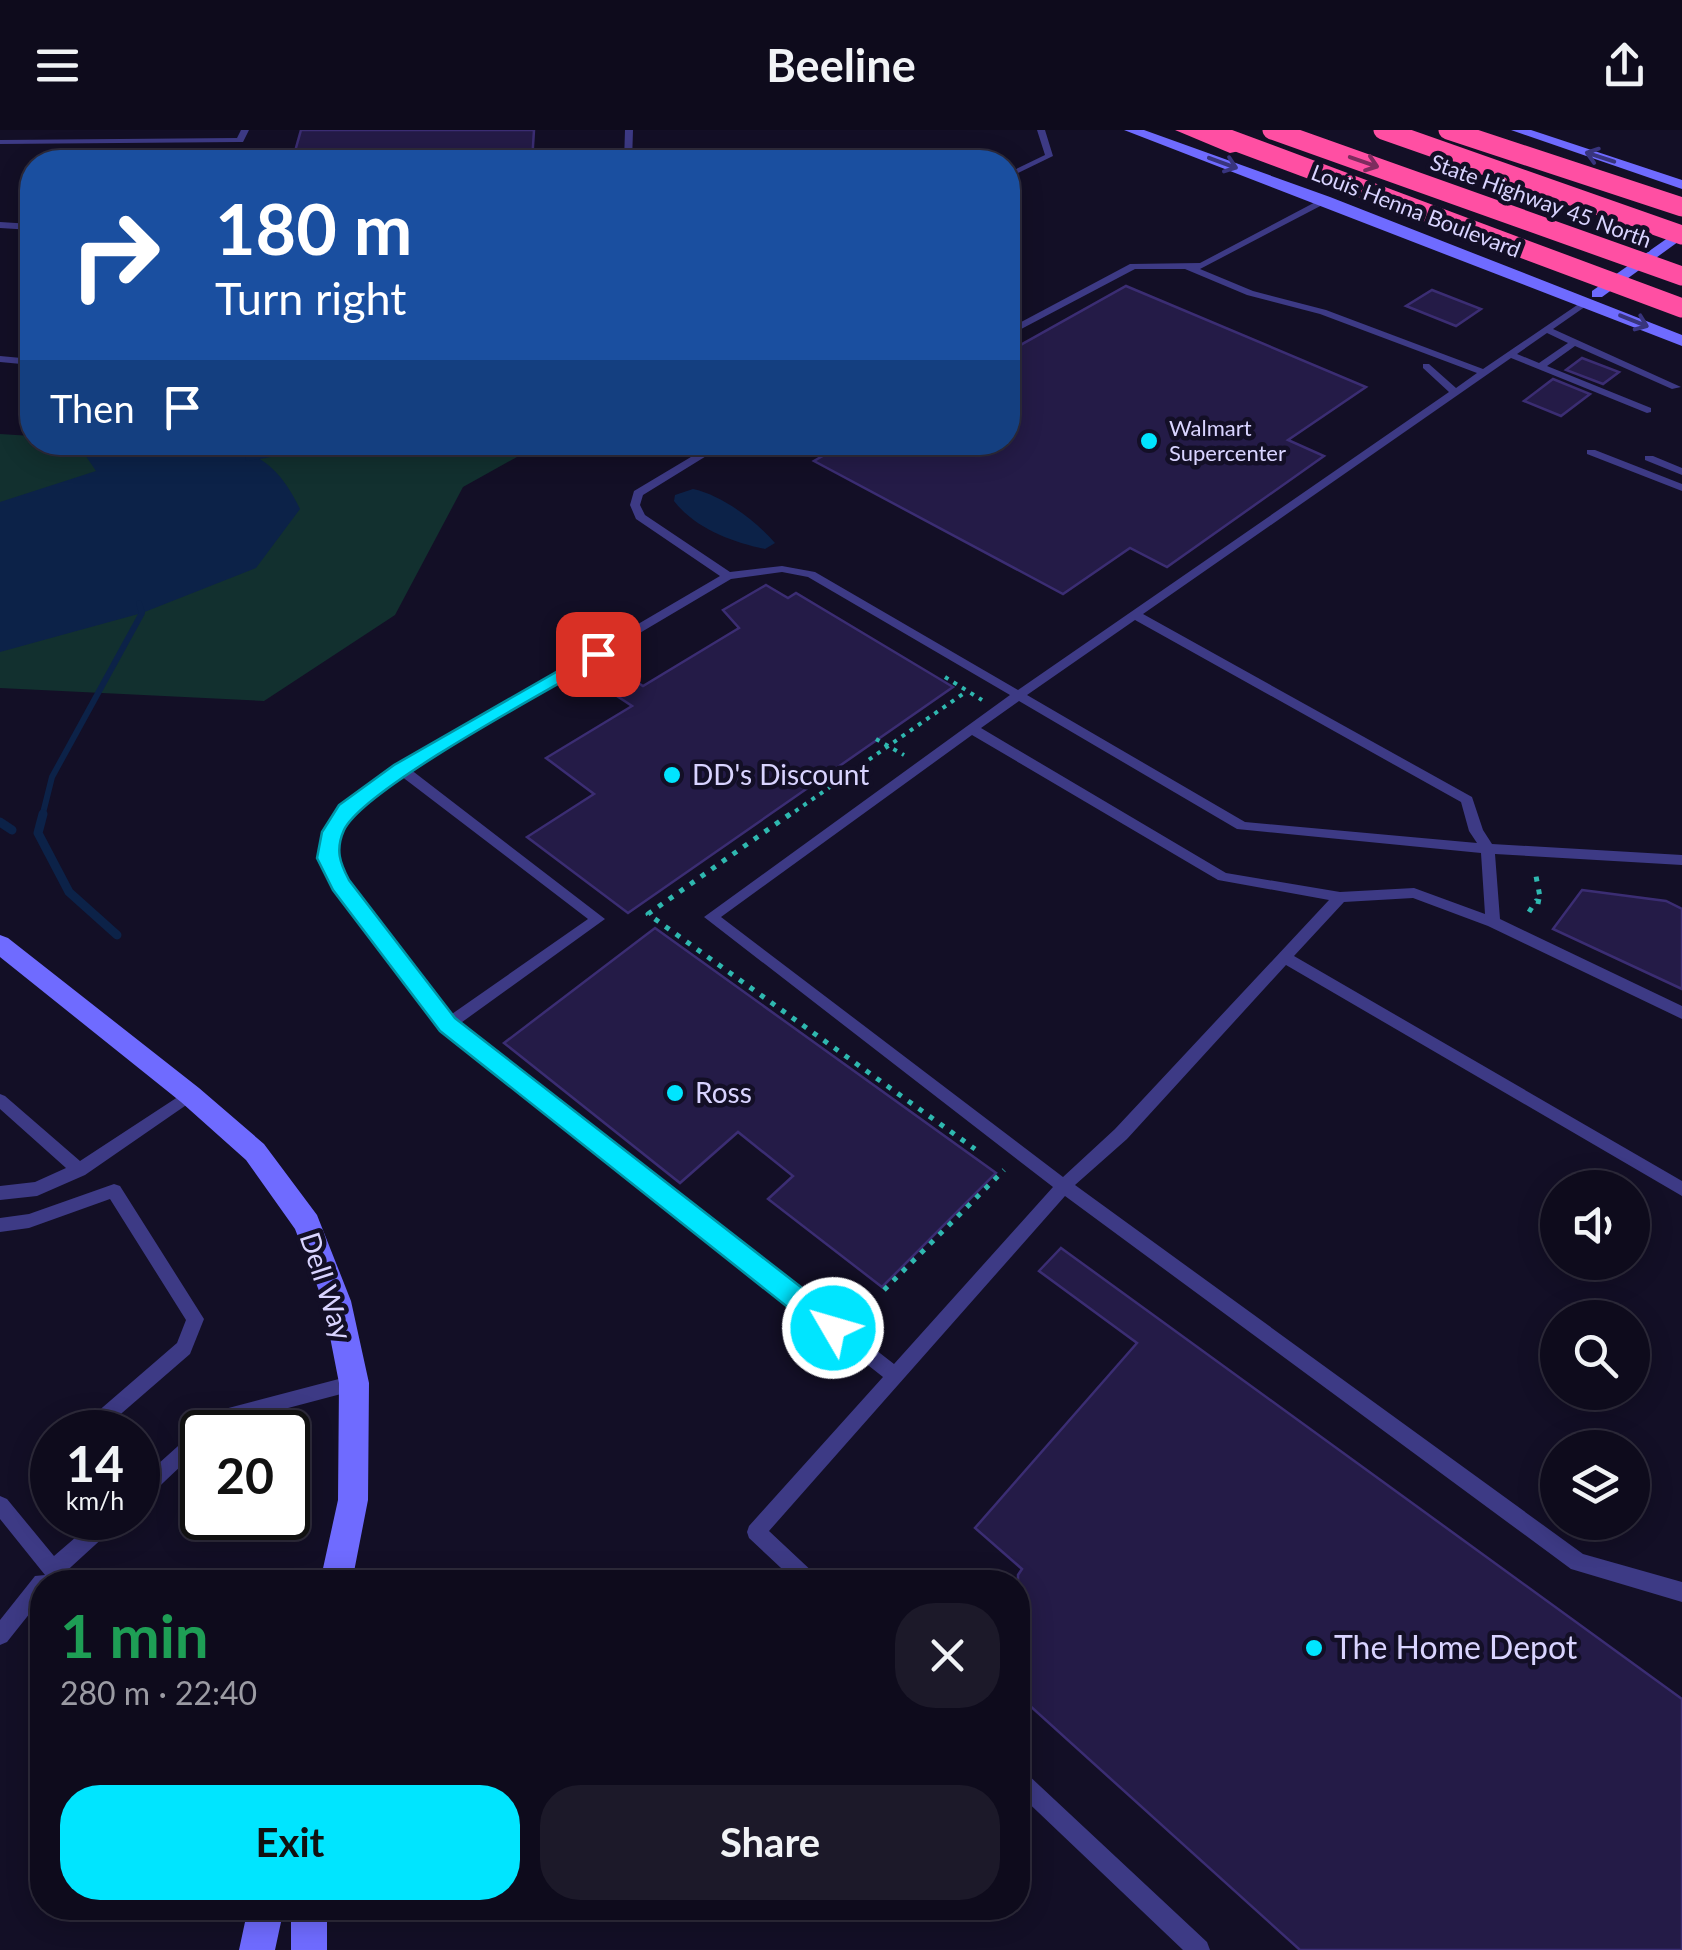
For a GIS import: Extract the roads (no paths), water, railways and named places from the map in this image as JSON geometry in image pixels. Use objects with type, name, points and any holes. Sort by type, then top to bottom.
[{"type":"highway","points":[[1183,130],[1247,154],[1464,218],[1682,292]]},
{"type":"highway","points":[[1204,130],[1682,308]]},
{"type":"highway","name":"State Highway 45 North","points":[[1272,130],[1682,276]]},
{"type":"highway","name":"State Highway 45 North","points":[[1383,130],[1682,234]]},
{"type":"highway","points":[[1451,130],[1682,208]]},
{"type":"main road","name":"Louis Henna Boulevard","points":[[1131,130],[1325,200],[1682,341]]},
{"type":"main road","points":[[1518,130],[1682,185]]},
{"type":"main road","points":[[1586,302],[1682,234]]},
{"type":"main road","name":"Dell Way","points":[[0,944],[190,1094],[255,1152],[307,1223],[337,1300],[354,1383],[353,1500],[338,1570]]},
{"type":"main road","points":[[257,1950],[263,1920]]},
{"type":"main road","points":[[309,1950],[310,1920]]},
{"type":"lane","points":[[0,142],[240,140],[245,130]]},
{"type":"lane","points":[[1020,170],[1050,156],[1040,130]]},
{"type":"lane","points":[[1020,327],[1133,266],[1202,266],[1325,200]]},
{"type":"lane","points":[[1185,266],[1250,294],[1322,312],[1485,373]]},
{"type":"lane","points":[[1586,302],[1018,696],[711,917],[1064,1186],[1578,1562],[1682,1592]]},
{"type":"lane","points":[[1547,330],[1676,387]]},
{"type":"lane","points":[[1540,367],[1575,342]]},
{"type":"lane","points":[[1588,360],[1598,352]]},
{"type":"lane","points":[[1510,355],[1568,374],[1647,410]]},
{"type":"lane","points":[[1610,369],[1620,360]]},
{"type":"lane","points":[[1426,366],[1456,392]]},
{"type":"lane","points":[[1636,379],[1647,371]]},
{"type":"lane","points":[[1591,452],[1682,488]]},
{"type":"lane","points":[[702,455],[638,493],[635,505],[640,517],[728,576]]},
{"type":"lane","points":[[1649,458],[1682,472]]},
{"type":"lane","points":[[894,1375],[448,1024],[340,884],[327,858],[332,832],[346,810],[401,770],[728,576],[782,569],[811,574],[1242,826],[1488,850],[1682,860]]},
{"type":"lane","points":[[1135,615],[1467,800],[1476,832],[1488,850],[1494,922]]},
{"type":"lane","points":[[972,729],[1222,878],[1340,896],[1414,893],[1494,922],[1682,1014]]},
{"type":"lane","points":[[401,770],[598,919],[448,1024]]},
{"type":"lane","points":[[797,1570],[756,1532],[1064,1186],[1122,1134],[1340,896]]},
{"type":"lane","points":[[1284,957],[1682,1189]]},
{"type":"lane","points":[[0,1193],[37,1189],[79,1170],[190,1094]]},
{"type":"lane","points":[[0,1100],[79,1170]]},
{"type":"lane","points":[[0,1225],[29,1221],[114,1191],[195,1319],[184,1348],[112,1410]]},
{"type":"lane","points":[[250,1410],[354,1383]]},
{"type":"lane","points":[[160,1474],[180,1456]]},
{"type":"lane","points":[[0,1506],[41,1570]]},
{"type":"lane","points":[[55,1570],[88,1540]]},
{"type":"lane","points":[[0,1635],[30,1598]]},
{"type":"lane","points":[[1030,1790],[1199,1950]]},
{"type":"water","points":[[85,455],[252,455],[273,469],[300,509],[256,568],[142,613],[0,652],[0,502],[96,471]]},
{"type":"water","points":[[693,489],[738,510],[775,543],[765,549],[704,527],[674,501],[675,495]]},
{"type":"waterway","points":[[248,458],[265,455]]},
{"type":"waterway","points":[[42,817],[52,777],[142,613],[139,603]]},
{"type":"waterway","points":[[43,814],[38,833],[69,892],[117,935]]},
{"type":"waterway","points":[[0,822],[12,830]]},
{"type":"place","name":"Walmart Supercenter","points":[[1149,441]]},
{"type":"place","name":"DD's Discount","points":[[672,775]]},
{"type":"place","name":"Ross","points":[[675,1093]]},
{"type":"place","name":"The Home Depot","points":[[1314,1648]]}]
